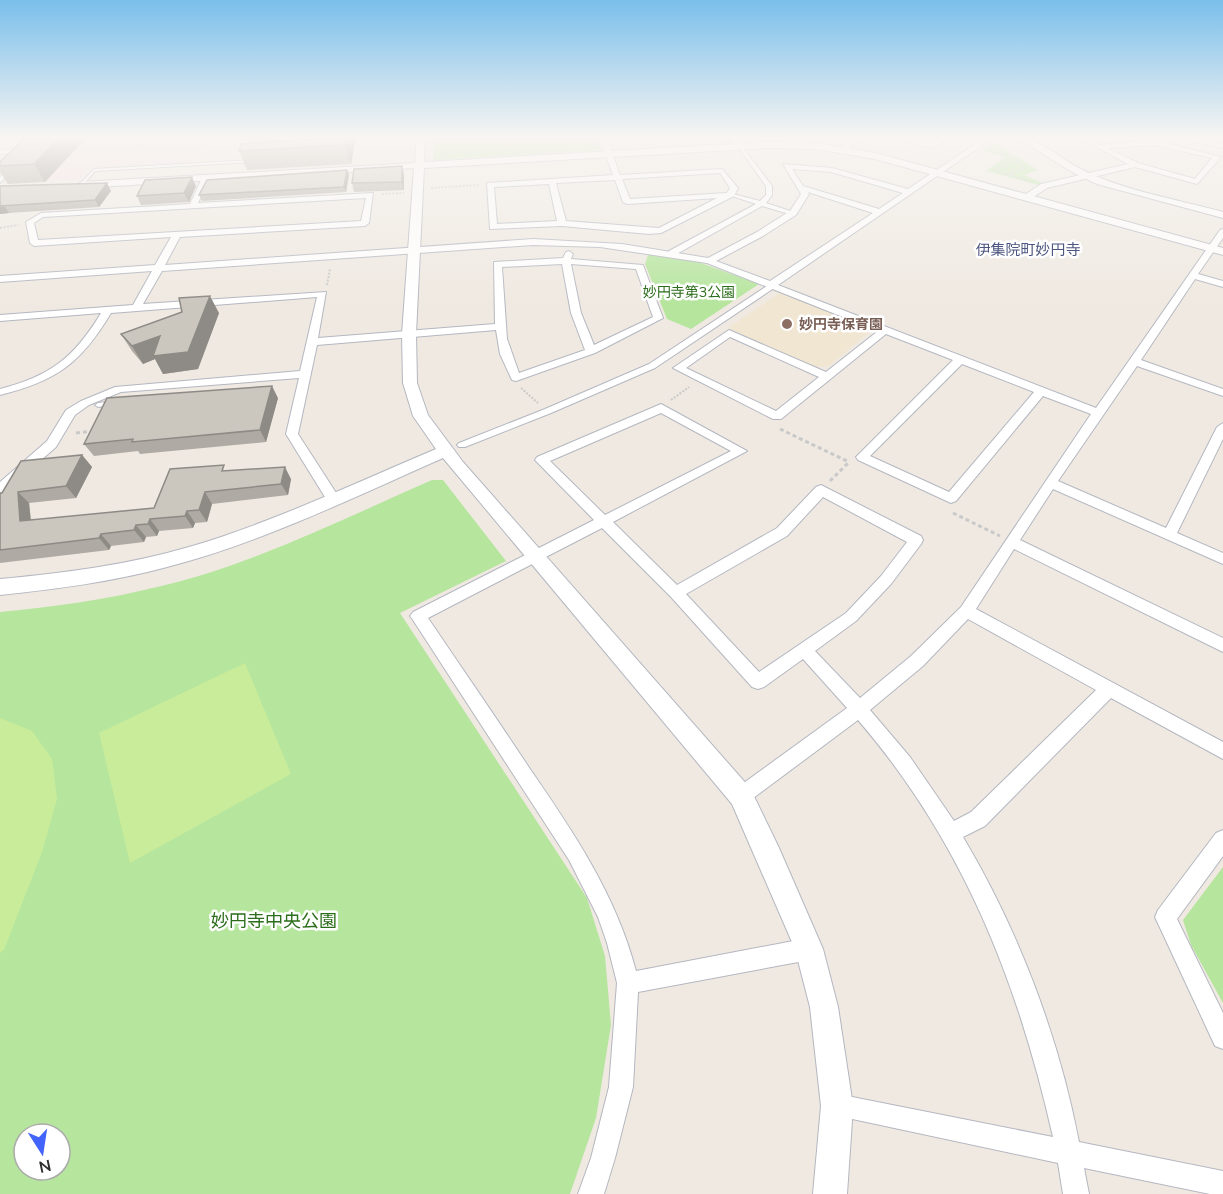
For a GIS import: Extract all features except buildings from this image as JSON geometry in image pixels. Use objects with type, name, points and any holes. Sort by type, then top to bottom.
[{"type":"street","points":[[193,206],[199,193]]},
{"type":"street","points":[[417,193],[409,333],[410,383],[421,416],[453,448],[534,556],[741,796],[809,949],[824,1007],[837,1106],[830,1194]]},
{"type":"street","points":[[491,193],[493,227],[562,223],[661,230],[731,195]]},
{"type":"street","points":[[555,193],[562,223]]},
{"type":"street","points":[[623,193],[627,202],[731,195],[793,213]]},
{"type":"street","points":[[672,252],[762,204],[769,193]]},
{"type":"street","points":[[709,261],[793,213],[805,193]]},
{"type":"street","points":[[818,193],[880,212]]},
{"type":"street","points":[[0,587],[123,571],[189,554],[254,532],[652,366],[908,193]]},
{"type":"street","points":[[1006,193],[1218,251]]},
{"type":"street","points":[[1026,198],[1034,193]]},
{"type":"street","points":[[1136,193],[1223,215]]},
{"type":"street","points":[[370,195],[365,222],[34,243],[30,220],[41,215],[227,204],[370,195]]},
{"type":"street","points":[[223,213],[227,204]]},
{"type":"street","points":[[213,231],[218,222]]},
{"type":"street","points":[[585,225],[566,261],[576,313],[591,351]]},
{"type":"street","points":[[741,796],[860,708],[917,662],[966,611],[1098,413],[1194,276],[1218,251],[1223,232]]},
{"type":"street","points":[[137,307],[177,234]]},
{"type":"street","points":[[0,279],[533,242],[574,242],[672,252],[709,261],[1098,413]]},
{"type":"street","points":[[566,261],[640,267],[658,318],[591,351],[516,378],[510,371],[502,326],[497,264],[566,261]]},
{"type":"street","points":[[1194,276],[1223,284]]},
{"type":"street","points":[[0,318],[323,294],[292,434],[333,499]]},
{"type":"street","points":[[0,392],[42,380],[68,364],[85,348],[108,310]]},
{"type":"street","points":[[313,342],[502,326]]},
{"type":"street","points":[[826,376],[729,333],[678,368],[777,416],[885,330]]},
{"type":"street","points":[[961,359],[862,457],[951,498],[1041,391]]},
{"type":"street","points":[[1134,362],[1223,393]]},
{"type":"street","points":[[0,489],[40,457],[70,413],[85,403],[119,389],[234,383],[306,374]]},
{"type":"street","points":[[591,1194],[603,1158],[621,1087],[628,983],[618,943],[606,912],[576,853],[418,616],[534,556],[601,522],[741,451],[661,408],[541,460],[601,522],[676,593],[758,682],[851,617],[886,580],[916,540],[821,490],[782,532],[676,593]]},
{"type":"street","points":[[1169,535],[1223,427]]},
{"type":"street","points":[[1050,483],[1223,559]]},
{"type":"street","points":[[1011,542],[1223,645]]},
{"type":"street","points":[[966,611],[1223,750]]},
{"type":"street","points":[[804,650],[860,708],[905,764],[951,833],[1004,938],[1037,1030],[1070,1153],[1076,1194]]},
{"type":"street","points":[[951,833],[978,819],[1109,689]]},
{"type":"street","points":[[1223,840],[1165,917],[1223,1038]]},
{"type":"street","points":[[628,983],[809,949]]},
{"type":"street","points":[[837,1106],[1223,1184]]},
{"type":"lane","points":[[112,404],[119,389]]},
{"type":"lane","points":[[98,405],[124,403]]},
{"type":"path","points":[[370,195],[399,193]]},
{"type":"path","points":[[323,294],[333,256]]},
{"type":"path","points":[[652,366],[692,385],[661,408]]},
{"type":"path","points":[[516,378],[517,385],[548,411]]},
{"type":"path","points":[[778,428],[849,462],[821,490]]},
{"type":"path","points":[[57,435],[105,431]]},
{"type":"path","points":[[950,512],[1011,542]]},
{"type":"shaded area","points":[[780,293],[865,326],[869,332],[829,366],[815,367],[728,328]]},
{"type":"green space","name":"妙円寺第3公園","points":[[649,252],[690,259],[759,284],[691,329],[667,319],[645,264]]},
{"type":"green space","name":"妙円寺中央公園","points":[[432,480],[443,480],[506,561],[400,613],[587,898],[605,956],[611,1025],[596,1118],[570,1194],[0,1194],[0,612],[98,599],[192,578],[262,554]]},
{"type":"green space","points":[[245,663],[291,774],[130,863],[99,733]]},
{"type":"green space","points":[[0,718],[32,731],[52,759],[57,799],[42,852],[4,950],[0,953]]},
{"type":"green space","points":[[1223,867],[1223,1003],[1191,945],[1183,920]]},
{"type":"place","name":"妙円寺保育園","points":[[787,324]]},
{"type":"district","name":"伊集院町妙円寺","points":[[1028,249]]}]
